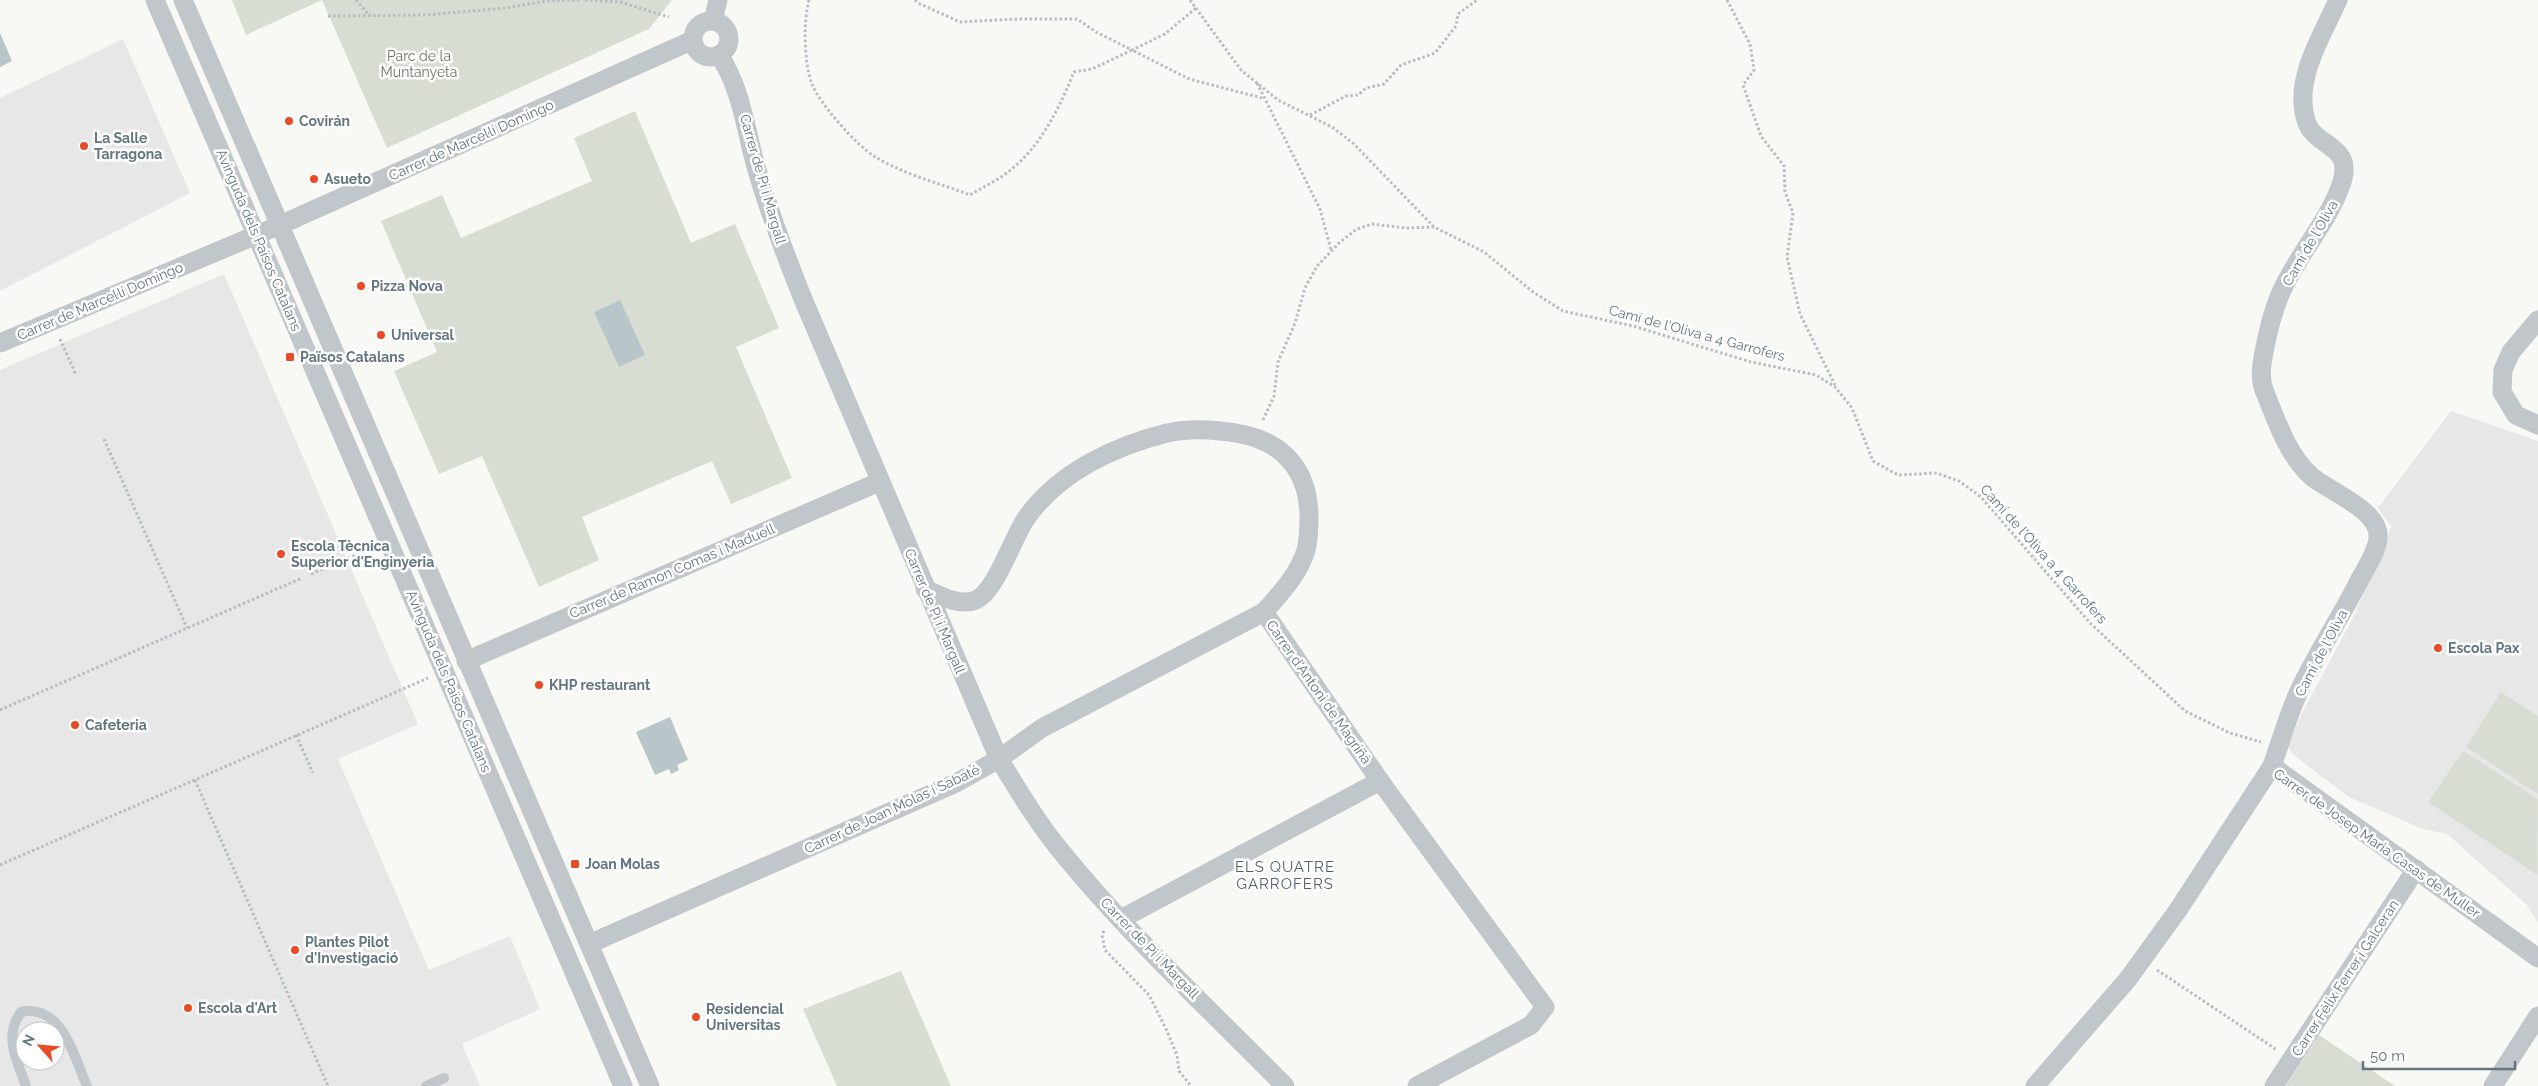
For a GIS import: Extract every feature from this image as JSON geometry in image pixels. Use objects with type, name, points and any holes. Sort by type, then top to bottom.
[{"type":"street","name":"Avinguda dels Països Catalans","points":[[155,0],[623,1086]]},
{"type":"street","name":"Avinguda dels Països Catalans","points":[[183,0],[650,1086]]},
{"type":"street","points":[[713,21],[718,0]]},
{"type":"street","name":"Camí de l'Oliva","points":[[2272,766],[2298,692],[2375,550],[2378,536],[2375,526],[2367,514],[2310,475],[2292,453],[2263,387],[2260,369],[2268,334],[2284,285],[2331,208],[2342,182],[2344,170],[2340,155],[2333,146],[2310,129],[2304,113],[2303,91],[2309,67],[2338,0]]},
{"type":"street","points":[[713,21],[720,23],[729,34],[728,46],[719,55],[703,55],[697,50],[693,40],[698,26],[705,22],[713,21]]},
{"type":"street","name":"Carrer de Marcel·lí Domingo","points":[[0,343],[280,225],[693,40]]},
{"type":"street","name":"Carrer de Pi i Margall","points":[[719,55],[727,67],[738,94],[773,222],[879,482],[999,759],[1032,812],[1059,849],[1121,919],[1284,1086]]},
{"type":"street","points":[[2538,320],[2511,352],[2503,370],[2502,392],[2516,415],[2538,426]]},
{"type":"street","name":"Carrer d'Antoni de Magriñà","points":[[925,589],[962,602],[976,600],[990,586],[1026,518],[1043,498],[1073,473],[1103,455],[1168,433],[1193,429],[1235,432],[1254,436],[1278,447],[1295,465],[1305,484],[1309,507],[1309,534],[1306,551],[1283,591],[1264,612],[1380,781],[1546,1007],[1531,1024],[1417,1086]]},
{"type":"street","name":"Carrer de Ramon Comas i Maduell","points":[[466,661],[879,482]]},
{"type":"street","name":"Carrer de Joan Molas i Sabaté","points":[[589,944],[956,783],[999,759],[1042,728],[1264,612]]},
{"type":"street","name":"Carrer de Josep Maria Casas de Muller","points":[[2035,1086],[2128,979],[2178,910],[2272,766],[2538,958]]},
{"type":"street","points":[[1121,919],[1380,781]]},
{"type":"street","name":"Carrer Félix Ferrer i Galceran","points":[[2274,1086],[2416,870]]},
{"type":"street","points":[[2493,1086],[2538,1016]]},
{"type":"lane","points":[[26,1086],[15,1056],[11,1034],[14,1022],[21,1012],[32,1010],[44,1013],[58,1023],[87,1086]]},
{"type":"lane","points":[[426,1086],[444,1078]]},
{"type":"path","points":[[356,0],[370,16]]},
{"type":"path","points":[[328,16],[426,15],[505,8],[546,0],[581,0]]},
{"type":"path","points":[[585,0],[619,1],[669,17]]},
{"type":"path","points":[[809,0],[806,55],[812,85],[836,120],[873,156],[903,170],[970,195],[1005,175],[1040,140],[1057,112],[1074,72],[1092,68],[1165,34],[1196,8]]},
{"type":"path","points":[[915,0],[960,22],[1018,19],[1077,19],[1096,32],[1189,79],[1262,98]]},
{"type":"path","name":"Camí de l'Oliva a 4 Garrofers","points":[[1190,0],[1241,70],[1278,100],[1332,127],[1354,143],[1434,226],[1484,252],[1533,292],[1563,311],[1634,326],[1751,362],[1816,375],[1835,387],[1852,408],[1872,461],[1898,475],[1936,473],[1959,481],[1981,497],[2090,623],[2185,711],[2230,733],[2279,746]]},
{"type":"path","points":[[1309,115],[1346,96],[1358,96],[1366,88],[1384,84],[1401,65],[1435,53],[1456,26],[1458,14],[1477,0]]},
{"type":"path","points":[[1727,0],[1750,44],[1754,70],[1743,85],[1761,136],[1784,166],[1785,192],[1792,213],[1787,257],[1800,314],[1835,387]]},
{"type":"path","points":[[1256,82],[1262,98],[1320,210],[1332,250]]},
{"type":"path","points":[[1254,436],[1274,396],[1278,362],[1295,323],[1306,288],[1317,266],[1332,250],[1357,229],[1372,224],[1406,228],[1434,226]]},
{"type":"path","points":[[52,321],[76,375]]},
{"type":"path","points":[[104,439],[187,628]]},
{"type":"path","points":[[311,574],[388,540]]},
{"type":"path","points":[[0,710],[302,578]]},
{"type":"path","points":[[0,865],[445,670]]},
{"type":"path","points":[[296,735],[313,773]]},
{"type":"path","points":[[195,780],[328,1086]]},
{"type":"path","points":[[1102,935],[1105,950],[1148,995],[1166,1029],[1176,1055],[1179,1071],[1191,1086]]},
{"type":"path","points":[[2142,960],[2291,1060]]},
{"type":"shaded area","points":[[0,33],[12,61],[0,67]]},
{"type":"shaded area","name":"La Salle Tarragona","points":[[123,39],[190,193],[0,291],[0,98]]},
{"type":"shaded area","points":[[224,274],[418,724],[338,759],[429,970],[510,936],[540,1009],[462,1044],[480,1086],[0,1086],[0,370]]},
{"type":"shaded area","points":[[620,300],[645,355],[619,367],[594,312]]},
{"type":"shaded area","name":"Escola Pax","points":[[2451,411],[2538,441],[2538,923],[2527,905],[2447,834],[2423,829],[2349,797],[2292,753],[2288,746],[2302,713],[2352,620],[2386,542],[2391,526],[2378,508]]},
{"type":"shaded area","points":[[670,717],[688,760],[677,765],[679,770],[671,774],[669,769],[655,775],[636,732]]},
{"type":"green space","points":[[232,0],[322,0],[246,35]]},
{"type":"green space","name":"Parc de la Muntanyeta","points":[[322,0],[672,0],[649,29],[387,148]]},
{"type":"green space","points":[[635,111],[691,243],[735,224],[779,328],[736,347],[792,478],[731,504],[712,461],[582,517],[599,560],[539,587],[482,456],[439,474],[394,371],[437,352],[381,221],[442,195],[461,238],[592,181],[574,138]]},
{"type":"green space","points":[[2501,692],[2538,716],[2538,794],[2466,747]]},
{"type":"green space","points":[[2463,751],[2538,799],[2537,875],[2428,802]]},
{"type":"green space","points":[[901,971],[951,1086],[837,1086],[803,1009]]},
{"type":"green space","points":[[2319,1035],[2395,1086],[2286,1086]]},
{"type":"place","name":"Covirán","points":[[289,121]]},
{"type":"place","name":"La Salle Tarragona","points":[[84,146]]},
{"type":"place","name":"Asueto","points":[[314,179]]},
{"type":"place","name":"Pizza Nova","points":[[361,286]]},
{"type":"place","name":"Universal","points":[[381,335]]},
{"type":"place","name":"Països Catalans","points":[[290,357]]},
{"type":"place","name":"Escola Tècnica Superior d'Enginyeria","points":[[281,554]]},
{"type":"place","name":"Escola Pax","points":[[2438,648]]},
{"type":"place","name":"KHP restaurant","points":[[539,685]]},
{"type":"place","name":"Cafeteria","points":[[75,725]]},
{"type":"place","name":"Joan Molas","points":[[575,864]]},
{"type":"place","name":"Plantes Pilot d'Investigació","points":[[295,950]]},
{"type":"place","name":"Escola d'Art","points":[[188,1008]]},
{"type":"place","name":"Residencial Universitas","points":[[696,1017]]},
{"type":"district","name":"ELS QUATRE GARROFERS","points":[[1285,876]]}]
